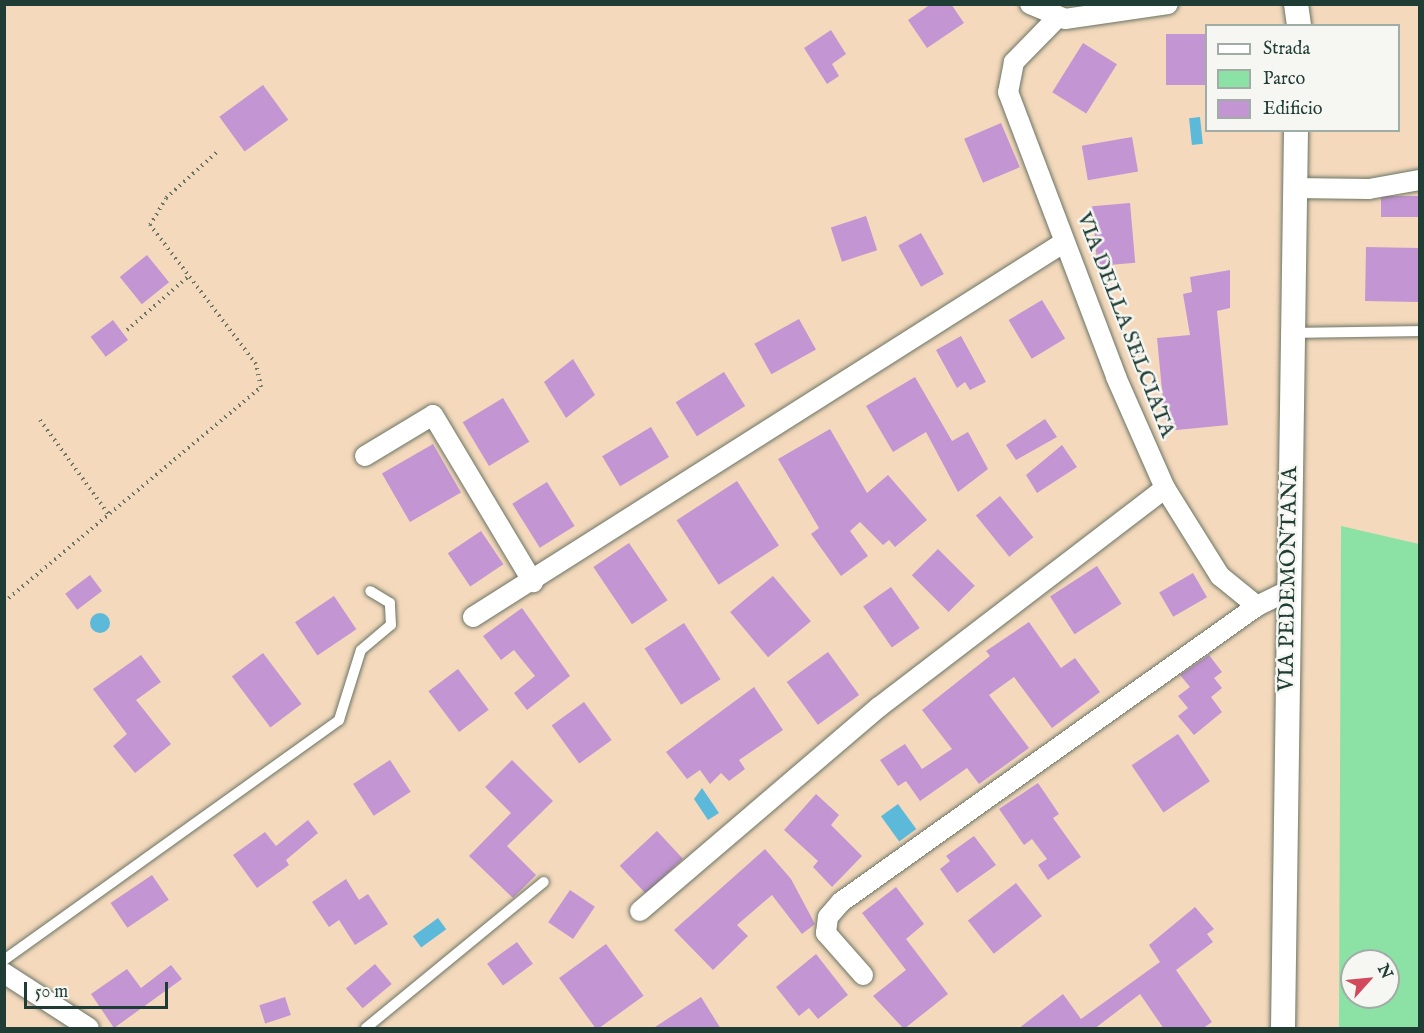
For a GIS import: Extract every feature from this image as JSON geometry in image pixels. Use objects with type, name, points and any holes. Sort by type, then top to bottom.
[{"type":"street","points":[[1030,4],[1057,18],[1168,4]]},
{"type":"street","points":[[1296,4],[1299,24]]},
{"type":"street","name":"VIA DELLA SELCIATA","points":[[1057,18],[1014,62],[1007,82],[1062,243],[1165,488],[1220,576],[1257,606]]},
{"type":"street","name":"VIA PEDEMONTANA","points":[[1282,1029],[1296,132]]},
{"type":"street","points":[[1294,188],[1369,189],[1419,180]]},
{"type":"street","points":[[473,617],[533,582],[1062,243]]},
{"type":"street","points":[[365,456],[433,415],[533,582]]},
{"type":"street","points":[[639,911],[879,707],[1165,488]]},
{"type":"street","points":[[863,975],[826,933],[828,917],[841,902],[1257,606],[1288,591]]},
{"type":"street","points":[[4,973],[89,1029]]},
{"type":"lane","points":[[1292,333],[1419,332]]},
{"type":"lane","points":[[4,960],[339,720],[361,650],[391,626],[390,603],[370,591]]},
{"type":"lane","points":[[366,1029],[544,882]]},
{"type":"path","points":[[4,602],[261,387],[256,364],[150,225],[166,198],[217,152]]},
{"type":"path","points":[[127,330],[189,276]]},
{"type":"path","points":[[40,420],[110,515]]},
{"type":"green space","points":[[1341,526],[1419,544],[1419,1028],[1339,1028]]},
{"type":"water","points":[[1200,117],[1203,144],[1192,145],[1189,118]]},
{"type":"water","points":[[100,613],[107,616],[110,623],[107,630],[100,633],[93,630],[90,623],[93,616]]},
{"type":"water","points":[[702,788],[719,813],[708,820],[694,799]]},
{"type":"water","points":[[898,804],[916,829],[899,841],[881,816]]},
{"type":"water","points":[[438,918],[446,929],[421,948],[413,936]]},
{"type":"building","points":[[931,4],[951,4],[964,23],[927,48],[908,20]]},
{"type":"building","points":[[831,30],[846,54],[832,64],[839,76],[827,84],[804,48]]},
{"type":"building","points":[[1166,34],[1205,34],[1205,85],[1166,85]]},
{"type":"building","points":[[1083,43],[1117,64],[1086,113],[1052,92]]},
{"type":"building","points":[[263,85],[288,120],[245,152],[219,117]]},
{"type":"building","points":[[1001,123],[1020,167],[983,183],[964,139]]},
{"type":"building","points":[[1132,137],[1138,171],[1088,180],[1082,146]]},
{"type":"building","points":[[1381,196],[1419,196],[1419,217],[1381,217]]},
{"type":"building","points":[[1130,203],[1135,263],[1097,266],[1092,206]]},
{"type":"building","points":[[866,216],[877,250],[842,262],[831,227]]},
{"type":"building","points":[[921,233],[944,274],[921,287],[898,246]]},
{"type":"building","points":[[1366,247],[1419,248],[1418,302],[1365,301]]},
{"type":"building","points":[[147,255],[169,282],[142,304],[120,277]]},
{"type":"building","points":[[1230,270],[1230,308],[1217,311],[1228,425],[1166,431],[1157,338],[1190,335],[1183,294],[1192,292],[1190,277]]},
{"type":"building","points":[[1042,300],[1065,339],[1032,359],[1009,320]]},
{"type":"building","points":[[799,319],[816,350],[771,374],[754,344]]},
{"type":"building","points":[[113,320],[128,340],[106,357],[91,337]]},
{"type":"building","points":[[961,336],[986,382],[970,390],[965,382],[957,388],[936,350]]},
{"type":"building","points":[[573,359],[595,395],[566,418],[544,382]]},
{"type":"building","points":[[724,372],[745,406],[697,436],[676,402]]},
{"type":"building","points":[[915,377],[952,441],[968,432],[988,469],[958,492],[926,432],[893,452],[866,406]]},
{"type":"building","points":[[503,398],[529,442],[489,466],[463,422]]},
{"type":"building","points":[[1045,419],[1057,437],[1016,460],[1006,445]]},
{"type":"building","points":[[651,427],[669,457],[620,486],[602,456]]},
{"type":"building","points":[[830,429],[867,493],[888,475],[927,520],[895,547],[889,540],[883,545],[860,522],[850,531],[868,556],[841,576],[811,534],[819,528],[778,459]]},
{"type":"building","points":[[433,444],[461,492],[410,522],[382,474]]},
{"type":"building","points":[[1062,445],[1077,467],[1037,493],[1026,475]]},
{"type":"building","points":[[737,481],[779,546],[719,585],[677,520]]},
{"type":"building","points":[[547,482],[575,526],[540,548],[512,504]]},
{"type":"building","points":[[1000,496],[1033,537],[1009,557],[976,516]]},
{"type":"building","points":[[481,531],[503,564],[470,587],[448,553]]},
{"type":"building","points":[[629,543],[668,600],[632,624],[593,567]]},
{"type":"building","points":[[938,549],[975,586],[949,612],[912,575]]},
{"type":"building","points":[[1097,566],[1122,604],[1075,634],[1050,596]]},
{"type":"building","points":[[1193,573],[1207,597],[1173,617],[1159,592]]},
{"type":"building","points":[[90,575],[102,591],[77,610],[65,594]]},
{"type":"building","points":[[773,576],[811,621],[768,657],[730,612]]},
{"type":"building","points":[[891,587],[920,628],[892,647],[863,607]]},
{"type":"building","points":[[334,596],[356,629],[317,655],[295,622]]},
{"type":"building","points":[[522,608],[570,676],[527,710],[514,693],[535,676],[514,650],[501,660],[483,636]]},
{"type":"building","points":[[1029,622],[1061,668],[1075,658],[1100,692],[1052,728],[1014,677],[989,695],[1029,748],[979,784],[967,768],[920,801],[906,781],[898,786],[880,760],[905,744],[922,769],[952,749],[922,710],[990,656],[986,651]]},
{"type":"building","points":[[684,623],[720,679],[681,705],[645,649]]},
{"type":"building","points":[[828,652],[859,695],[818,725],[787,682]]},
{"type":"building","points":[[263,653],[302,704],[270,728],[232,676]]},
{"type":"building","points":[[141,655],[161,682],[136,700],[171,744],[135,773],[113,746],[127,734],[93,689]]},
{"type":"building","points":[[1209,655],[1222,672],[1214,678],[1222,688],[1211,697],[1222,712],[1194,735],[1178,716],[1188,708],[1178,696],[1190,687],[1180,675]]},
{"type":"building","points":[[458,669],[489,710],[459,732],[428,691]]},
{"type":"building","points":[[754,687],[783,730],[739,760],[745,769],[729,781],[721,773],[710,784],[700,770],[687,779],[666,752]]},
{"type":"building","points":[[584,702],[612,740],[579,764],[552,726]]},
{"type":"building","points":[[1178,734],[1210,781],[1163,813],[1132,765]]},
{"type":"building","points":[[390,760],[411,792],[374,816],[353,784]]},
{"type":"building","points":[[512,760],[553,801],[507,846],[536,875],[513,898],[469,856],[511,813],[485,787]]},
{"type":"building","points":[[1038,783],[1059,814],[1053,818],[1081,857],[1048,880],[1038,865],[1047,859],[1032,839],[1024,845],[999,809]]},
{"type":"building","points":[[816,794],[839,815],[831,825],[862,856],[832,887],[813,867],[818,861],[784,830]]},
{"type":"building","points":[[308,820],[318,833],[286,860],[289,865],[257,888],[233,855],[265,832],[276,846]]},
{"type":"building","points":[[657,831],[683,859],[646,894],[620,866]]},
{"type":"building","points":[[974,836],[996,865],[957,893],[940,869],[950,861],[946,856]]},
{"type":"building","points":[[765,849],[791,879],[815,924],[802,934],[772,895],[737,925],[748,936],[713,970],[674,930]]},
{"type":"building","points":[[152,875],[169,900],[127,928],[111,903]]},
{"type":"building","points":[[346,879],[359,900],[368,894],[388,924],[355,945],[339,920],[329,927],[312,902]]},
{"type":"building","points":[[1016,883],[1042,916],[994,954],[968,921]]},
{"type":"building","points":[[896,887],[924,924],[906,939],[948,994],[904,1029],[873,996],[906,970],[862,913]]},
{"type":"building","points":[[570,890],[595,907],[573,939],[548,922]]},
{"type":"building","points":[[1195,907],[1214,929],[1207,934],[1213,942],[1176,970],[1212,1022],[1202,1029],[1164,1029],[1140,994],[1094,1029],[1018,1029],[1063,994],[1081,1019],[1160,962],[1149,945]]},
{"type":"building","points":[[517,942],[533,964],[503,986],[487,964]]},
{"type":"building","points":[[606,944],[644,996],[599,1028],[595,1028],[559,978]]},
{"type":"building","points":[[816,954],[848,995],[818,1019],[809,1008],[799,1016],[776,987]]},
{"type":"building","points":[[375,964],[392,984],[363,1008],[346,988]]},
{"type":"building","points":[[171,965],[182,979],[114,1028],[91,994],[127,969],[141,988]]},
{"type":"building","points":[[285,997],[291,1015],[265,1023],[259,1005]]},
{"type":"building","points":[[701,997],[721,1029],[652,1029]]}]
